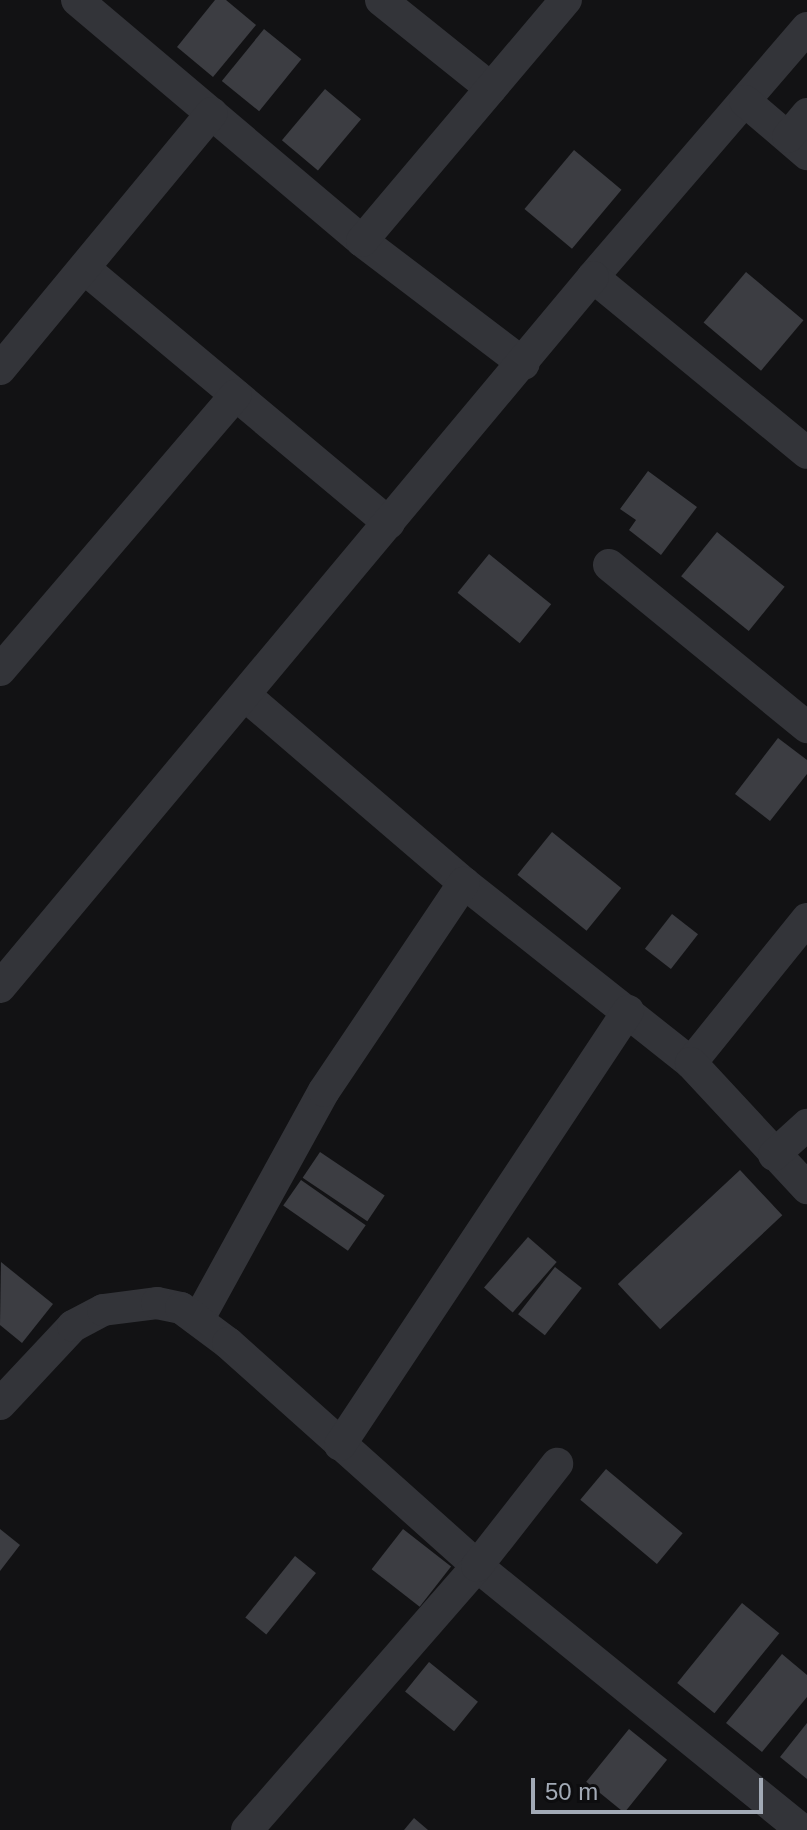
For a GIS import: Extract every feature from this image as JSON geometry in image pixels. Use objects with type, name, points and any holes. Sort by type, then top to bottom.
[{"type":"street","points":[[77,0],[362,241],[524,364]]},
{"type":"street","points":[[381,0],[491,88]]},
{"type":"street","points":[[362,241],[566,0]]},
{"type":"street","points":[[0,987],[247,697],[593,277],[807,28]]},
{"type":"street","points":[[745,101],[801,135]]},
{"type":"street","points":[[0,369],[212,113]]},
{"type":"street","points":[[85,269],[389,523]]},
{"type":"street","points":[[593,277],[807,453]]},
{"type":"street","points":[[0,670],[236,395]]},
{"type":"street","points":[[609,565],[807,727]]},
{"type":"street","points":[[247,697],[464,883],[691,1063],[807,1188]]},
{"type":"street","points":[[198,1320],[324,1091],[464,883]]},
{"type":"street","points":[[691,1063],[807,919]]},
{"type":"street","points":[[340,1445],[628,1011]]},
{"type":"street","points":[[774,1155],[807,1125]]},
{"type":"street","points":[[0,1404],[73,1326],[103,1310],[157,1303],[181,1308],[477,1566],[802,1830]]},
{"type":"street","points":[[247,1830],[477,1566],[557,1464]]},
{"type":"building","points":[[215,0],[226,0],[256,25],[213,77],[177,47]]},
{"type":"building","points":[[264,29],[301,59],[259,111],[222,81]]},
{"type":"building","points":[[325,89],[361,119],[318,171],[282,140]]},
{"type":"building","points":[[574,150],[621,190],[572,249],[525,209]]},
{"type":"building","points":[[746,272],[803,320],[761,371],[704,323]]},
{"type":"building","points":[[648,471],[697,507],[661,555],[629,530],[636,520],[620,509]]},
{"type":"building","points":[[717,532],[785,587],[749,631],[681,576]]},
{"type":"building","points":[[489,554],[551,604],[520,643],[458,593]]},
{"type":"building","points":[[778,738],[807,760],[807,774],[770,821],[735,794]]},
{"type":"building","points":[[552,832],[621,888],[587,931],[517,875]]},
{"type":"building","points":[[672,914],[698,934],[671,969],[645,949]]},
{"type":"building","points":[[320,1152],[385,1196],[367,1221],[303,1178]]},
{"type":"building","points":[[740,1170],[782,1215],[660,1329],[618,1284]]},
{"type":"building","points":[[301,1180],[366,1225],[348,1251],[283,1205]]},
{"type":"building","points":[[528,1237],[557,1262],[513,1312],[484,1288]]},
{"type":"building","points":[[1,1262],[53,1304],[22,1343],[0,1325]]},
{"type":"building","points":[[555,1267],[582,1288],[545,1335],[518,1314]]},
{"type":"building","points":[[606,1469],[683,1533],[657,1564],[580,1500]]},
{"type":"building","points":[[0,1529],[20,1545],[0,1571]]},
{"type":"building","points":[[403,1529],[451,1567],[420,1607],[372,1569]]},
{"type":"building","points":[[295,1556],[316,1573],[266,1634],[245,1617]]},
{"type":"building","points":[[742,1603],[779,1633],[714,1713],[677,1683]]},
{"type":"building","points":[[782,1654],[807,1675],[807,1697],[762,1752],[726,1723]]},
{"type":"building","points":[[429,1662],[478,1702],[454,1731],[405,1692]]},
{"type":"building","points":[[807,1723],[807,1779],[780,1757]]},
{"type":"building","points":[[629,1729],[667,1760],[624,1813],[586,1782]]},
{"type":"building","points":[[414,1818],[428,1830],[404,1830]]}]
